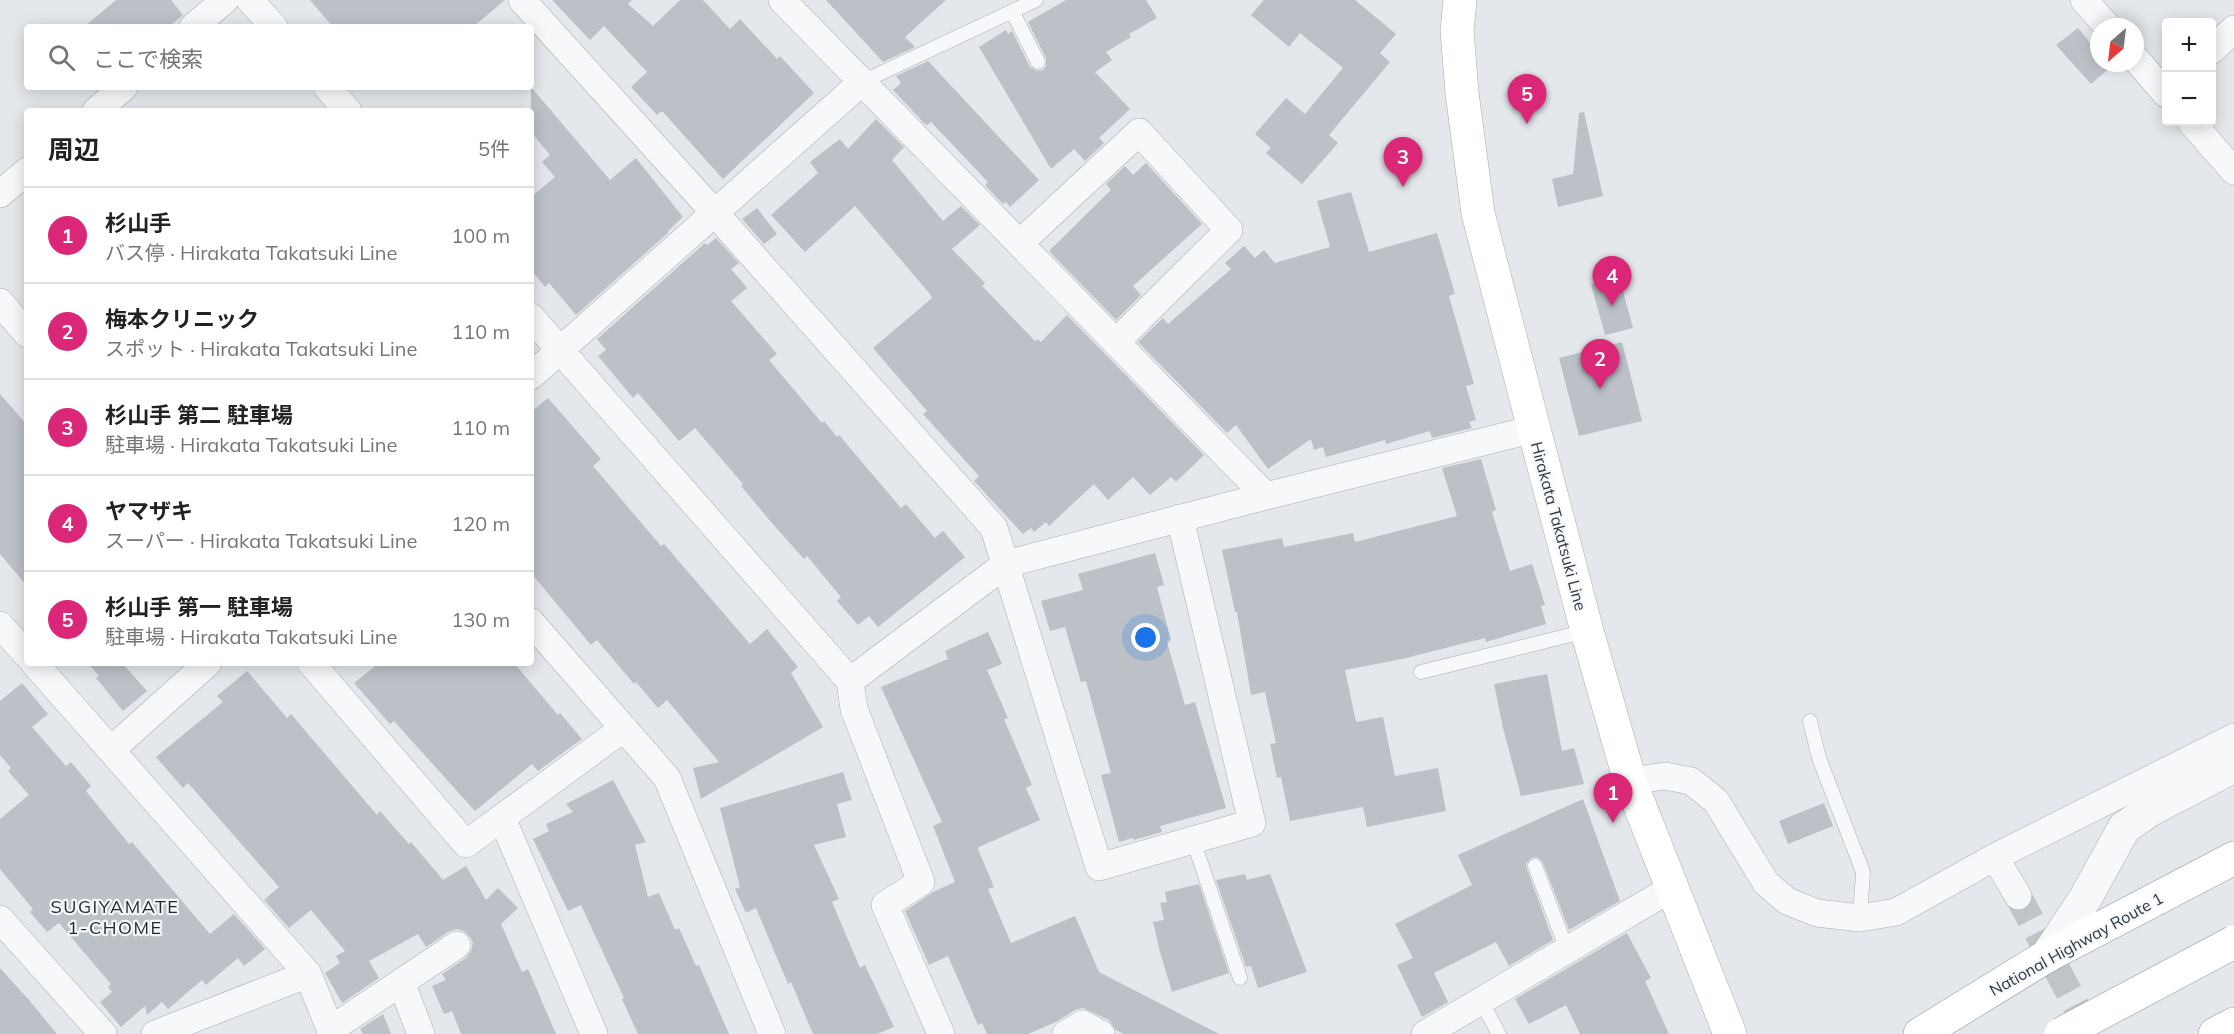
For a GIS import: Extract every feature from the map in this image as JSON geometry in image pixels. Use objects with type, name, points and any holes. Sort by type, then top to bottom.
[{"type":"main road","name":"Hirakata Takatsuki Line","points":[[1460,0],[1457,31],[1461,83],[1478,213],[1534,429],[1587,631],[1630,781],[1730,1034]]},
{"type":"main road","name":"National Highway Route 1","points":[[1920,1034],[2048,956],[2234,858]]},
{"type":"main road","points":[[2061,1034],[2234,942]]},
{"type":"main road","points":[[2215,1034],[2234,1024]]},
{"type":"street","points":[[197,24],[225,0]]},
{"type":"street","points":[[250,0],[270,24]]},
{"type":"street","points":[[522,0],[714,212],[994,528],[1099,867],[1252,823],[1180,518]]},
{"type":"street","points":[[782,0],[1266,496]]},
{"type":"street","points":[[2084,0],[2100,18]]},
{"type":"street","points":[[2216,45],[2234,29]]},
{"type":"street","points":[[2144,68],[2162,88]]},
{"type":"street","points":[[534,373],[862,82]]},
{"type":"street","points":[[100,108],[120,90]]},
{"type":"street","points":[[330,90],[345,108]]},
{"type":"street","points":[[2195,126],[2234,171]]},
{"type":"street","points":[[1020,243],[1139,132],[1229,230],[1116,342]]},
{"type":"street","points":[[0,194],[24,174]]},
{"type":"street","points":[[0,302],[24,330]]},
{"type":"street","points":[[534,320],[850,681],[854,709],[921,882],[885,905],[941,1034]]},
{"type":"street","points":[[850,681],[1006,564],[1534,429]]},
{"type":"street","points":[[0,625],[24,652]]},
{"type":"street","points":[[534,625],[667,778],[772,1034]]},
{"type":"street","points":[[37,666],[308,974],[331,1032],[458,945]]},
{"type":"street","points":[[111,750],[205,666]]},
{"type":"street","points":[[314,666],[466,844],[624,728]]},
{"type":"street","points":[[1630,781],[1665,776],[1691,780],[1716,801],[1766,883],[1787,901],[1817,913],[1860,918],[1896,912],[1995,857],[2234,738]]},
{"type":"street","points":[[2048,956],[2086,897],[2124,828],[2150,810],[2234,766]]},
{"type":"street","points":[[502,818],[594,1034]]},
{"type":"street","points":[[1995,857],[2018,896]]},
{"type":"street","points":[[1425,1034],[1672,888]]},
{"type":"street","points":[[0,919],[103,1034]]},
{"type":"street","points":[[155,1034],[308,974]]},
{"type":"street","points":[[401,982],[421,1034]]},
{"type":"street","points":[[1066,1034],[1083,1024],[1101,1034]]},
{"type":"lane","points":[[862,82],[1036,0]]},
{"type":"lane","points":[[1012,11],[1038,62]]},
{"type":"lane","points":[[1420,672],[1587,631]]},
{"type":"lane","points":[[1810,721],[1819,758],[1863,872],[1860,918]]},
{"type":"lane","points":[[1193,840],[1240,978]]},
{"type":"lane","points":[[1535,866],[1567,950]]},
{"type":"lane","points":[[1481,1001],[1499,1034]]},
{"type":"building","points":[[116,0],[171,0],[183,15],[172,24],[88,24]]},
{"type":"building","points":[[310,0],[505,0],[477,24],[330,24]]},
{"type":"building","points":[[552,0],[632,0],[628,4],[653,26],[680,0],[703,0],[730,29],[740,19],[777,59],[780,56],[814,93],[723,179],[662,111],[657,115],[631,87],[647,72],[604,26],[590,40]]},
{"type":"building","points":[[826,0],[946,0],[905,37],[915,47],[883,62]]},
{"type":"building","points":[[1066,0],[1146,0],[1157,18],[1129,34],[1131,37],[1106,52],[1112,60],[1095,72],[1130,109],[1099,138],[1104,143],[1085,161],[1074,149],[1051,169],[979,47],[1006,30],[1008,34],[1012,31],[1030,67],[1037,71],[1043,70],[1046,66],[1046,58],[1028,22]]},
{"type":"building","points":[[1264,0],[1355,0],[1396,34],[1380,53],[1390,62],[1329,135],[1338,143],[1302,184],[1266,153],[1271,148],[1255,134],[1286,98],[1305,114],[1343,68],[1300,33],[1289,47],[1251,15]]},
{"type":"building","points":[[2078,28],[2090,43],[2090,72],[2105,72],[2091,84],[2056,45]]},
{"type":"building","points":[[928,61],[1039,180],[1010,207],[1006,202],[1003,204],[985,185],[988,182],[931,122],[925,124],[893,90],[901,83],[896,76]]},
{"type":"building","points":[[531,90],[534,90],[610,180],[636,158],[683,217],[576,315],[549,283],[545,287],[534,274],[534,194],[555,177],[542,162],[550,155],[534,136],[534,108],[531,108]]},
{"type":"building","points":[[1584,112],[1603,196],[1558,207],[1552,179],[1573,174],[1579,113]]},
{"type":"building","points":[[876,119],[904,147],[892,160],[943,221],[961,206],[980,225],[952,249],[985,283],[982,286],[1035,341],[1038,339],[1041,342],[1067,315],[1204,455],[1176,482],[1171,477],[1150,495],[1133,477],[1108,500],[1094,484],[1049,526],[1046,522],[1034,532],[1031,528],[1023,534],[974,481],[979,476],[923,414],[927,411],[873,348],[932,298],[930,294],[855,206],[805,252],[771,215],[818,173],[810,162],[840,139],[848,149]]},
{"type":"building","points":[[1146,163],[1202,224],[1133,286],[1141,295],[1116,320],[1049,251],[1111,190],[1106,184],[1125,166],[1133,175]]},
{"type":"building","points":[[1351,192],[1369,252],[1437,233],[1455,294],[1449,296],[1474,384],[1466,386],[1476,420],[1469,422],[1472,428],[1432,438],[1430,431],[1386,444],[1385,440],[1326,457],[1323,447],[1314,450],[1311,439],[1268,469],[1236,425],[1227,433],[1138,342],[1163,318],[1168,324],[1231,269],[1225,263],[1244,246],[1255,258],[1264,250],[1275,263],[1330,247],[1317,201]]},
{"type":"building","points":[[757,208],[777,234],[764,244],[742,219]]},
{"type":"building","points":[[716,238],[739,263],[731,269],[747,288],[731,301],[777,354],[769,360],[822,423],[824,421],[837,437],[839,435],[901,508],[906,504],[935,538],[943,531],[965,557],[878,627],[869,616],[858,625],[837,601],[841,597],[807,556],[804,559],[771,522],[741,486],[743,484],[695,428],[679,441],[638,393],[633,398],[598,356],[606,350],[597,339],[705,243],[707,245]]},
{"type":"building","points":[[1619,277],[1633,328],[1605,335],[1591,284]]},
{"type":"building","points":[[1622,342],[1642,421],[1579,436],[1559,358]]},
{"type":"building","points":[[0,394],[24,422],[24,582],[0,554]]},
{"type":"building","points":[[548,398],[601,459],[593,466],[661,546],[664,544],[750,644],[767,629],[798,667],[791,673],[823,727],[701,799],[693,768],[719,762],[667,700],[658,708],[636,682],[634,684],[597,640],[591,645],[534,577],[534,410]]},
{"type":"building","points":[[1481,459],[1496,510],[1492,512],[1510,571],[1532,564],[1545,605],[1541,606],[1546,624],[1486,642],[1485,638],[1402,659],[1345,670],[1356,722],[1383,717],[1395,776],[1438,768],[1446,811],[1367,827],[1363,807],[1290,821],[1281,777],[1277,778],[1270,744],[1276,743],[1265,692],[1251,695],[1237,612],[1235,612],[1222,550],[1282,538],[1284,547],[1353,533],[1355,542],[1457,516],[1442,468]]},
{"type":"building","points":[[1155,553],[1164,585],[1157,587],[1171,640],[1167,642],[1185,705],[1195,702],[1226,808],[1160,826],[1162,832],[1119,842],[1101,775],[1111,773],[1086,681],[1081,682],[1065,627],[1050,631],[1041,601],[1083,590],[1078,574]]},
{"type":"building","points":[[988,632],[1002,664],[987,670],[1008,718],[1004,719],[1032,785],[1026,788],[1040,820],[978,849],[994,887],[988,889],[1011,943],[1075,916],[1099,972],[1219,1034],[1124,1034],[1116,1030],[1109,1020],[1083,1008],[1028,1034],[987,1034],[982,1023],[978,1025],[948,956],[929,965],[905,911],[933,892],[955,882],[933,826],[942,822],[881,687],[948,659],[945,651]]},
{"type":"building","points":[[91,666],[125,666],[147,691],[123,711],[96,678],[99,676]]},
{"type":"building","points":[[375,666],[517,666],[558,715],[560,713],[582,739],[538,771],[532,764],[475,811],[394,721],[390,724],[354,683]]},
{"type":"building","points":[[247,671],[287,718],[291,714],[377,815],[380,811],[409,844],[411,842],[443,880],[466,866],[486,900],[498,888],[518,908],[501,924],[522,972],[528,969],[556,1034],[461,1034],[452,1011],[444,1014],[432,986],[446,980],[442,974],[466,958],[471,951],[473,943],[470,937],[464,931],[457,929],[448,932],[426,947],[418,934],[369,961],[379,978],[342,1003],[325,973],[340,963],[336,956],[345,951],[311,910],[289,928],[264,900],[279,887],[188,783],[183,788],[156,757],[223,702],[217,696]]},
{"type":"building","points":[[1547,674],[1562,751],[1574,748],[1584,784],[1521,796],[1494,684]]},
{"type":"building","points":[[22,683],[48,714],[32,727],[66,766],[71,762],[91,786],[86,791],[129,844],[132,842],[210,934],[234,914],[265,949],[244,966],[238,958],[206,985],[202,980],[168,1009],[162,1002],[147,1015],[145,1006],[121,1027],[100,1002],[112,992],[108,987],[111,984],[59,923],[47,932],[30,912],[33,909],[0,869],[0,819],[29,795],[8,771],[11,768],[0,755],[0,701]]},
{"type":"building","points":[[843,772],[852,800],[837,804],[846,837],[814,845],[839,899],[832,902],[860,968],[865,965],[894,1027],[877,1034],[813,1034],[791,982],[788,984],[756,908],[746,913],[735,889],[740,887],[720,808]]},
{"type":"building","points":[[613,780],[646,842],[635,845],[648,897],[659,893],[675,930],[679,928],[696,966],[699,965],[729,1034],[638,1034],[581,905],[568,911],[533,839],[549,831],[546,824],[573,812],[566,804]]},
{"type":"building","points":[[1583,799],[1620,901],[1569,930],[1543,863],[1537,857],[1531,858],[1526,864],[1527,869],[1553,940],[1509,966],[1496,942],[1434,973],[1448,1002],[1422,1017],[1397,965],[1413,958],[1395,924],[1472,885],[1458,855]]},
{"type":"building","points":[[1824,803],[1833,826],[1788,844],[1779,821]]},
{"type":"building","points":[[1245,874],[1247,880],[1270,874],[1307,972],[1258,988],[1251,966],[1246,967],[1216,880]]},
{"type":"building","points":[[1199,884],[1229,973],[1172,992],[1153,922],[1164,920],[1160,903],[1167,902],[1165,892]]},
{"type":"building","points":[[1627,933],[1651,978],[1645,981],[1669,1034],[1580,1034],[1566,1005],[1529,1024],[1515,999]]},
{"type":"building","points":[[0,968],[29,1000],[57,1034],[0,1034]]},
{"type":"building","points":[[383,1014],[391,1034],[363,1034],[360,1029]]},
{"type":"tunnel","points":[[2018,896],[2091,1034]]},
{"type":"place","name":"杉山手 第一 駐車場","points":[[1527,124]]},
{"type":"place","name":"杉山手 第二 駐車場","points":[[1403,187]]},
{"type":"place","name":"ヤマザキ","points":[[1612,306]]},
{"type":"place","name":"梅本クリニック","points":[[1600,389]]},
{"type":"place","name":"杉山手","points":[[1613,823]]},
{"type":"district","name":"SUGIYAMATE 1-CHOME","points":[[115,916]]}]
